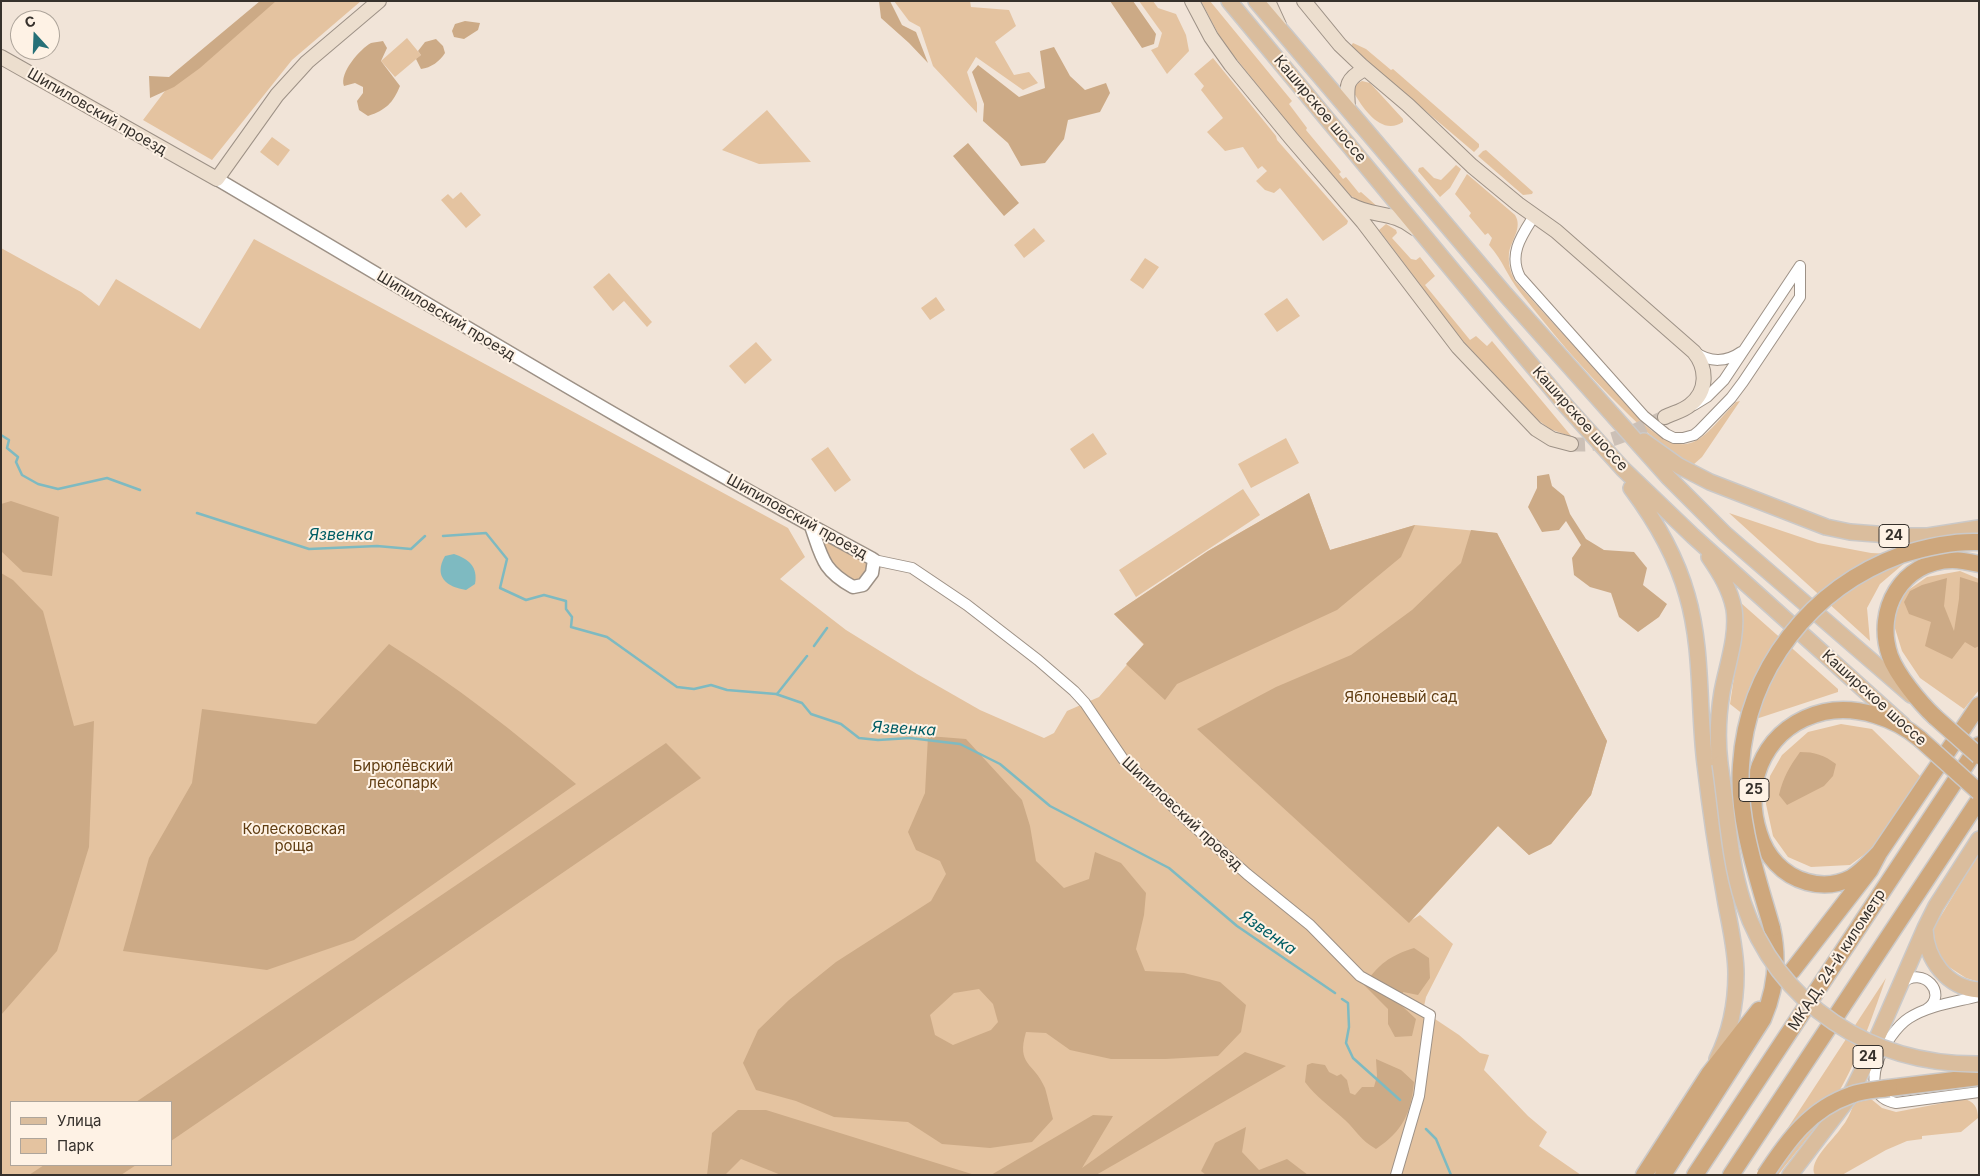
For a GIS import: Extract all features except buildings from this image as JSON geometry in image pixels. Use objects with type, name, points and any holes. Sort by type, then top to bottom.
[{"type":"highway","points":[[1663,1175],[1763,1019],[1770,1003],[1775,982],[1777,959],[1772,928],[1744,822],[1740,766],[1745,732],[1754,700],[1768,668],[1786,639],[1805,616],[1831,593],[1856,576],[1883,562],[1913,551],[1942,544],[1979,542]]},
{"type":"highway","points":[[1932,714],[1904,680],[1890,657],[1886,641],[1885,622],[1888,607],[1897,589],[1921,567],[1936,562],[1952,560],[1979,564]]},
{"type":"highway","points":[[1792,971],[1870,870],[1879,853],[1979,705]]},
{"type":"highway","name":"25","points":[[1879,853],[1864,869],[1849,879],[1833,884],[1814,884],[1796,879],[1779,867],[1762,841],[1756,824],[1752,802],[1754,781],[1760,763],[1770,747],[1783,733],[1798,722],[1814,714],[1851,710],[1872,714],[1914,734]]},
{"type":"highway","name":"Каширское шоссе","points":[[1932,714],[1979,756]]},
{"type":"highway","name":"Каширское шоссе","points":[[1914,734],[1979,792]]},
{"type":"highway","name":"МКАД, 24-й километр","points":[[1695,1175],[1979,745]]},
{"type":"highway","name":"МКАД, 24-й километр","points":[[1731,1175],[1979,800]]},
{"type":"highway","points":[[1644,1175],[1709,1074],[1762,1006]]},
{"type":"highway","points":[[1765,1175],[1792,1135],[1818,1112],[1852,1094],[1979,1077]]},
{"type":"main road","points":[[217,179],[283,89],[307,62],[379,1]]},
{"type":"main road","points":[[1192,1],[1222,53],[1285,132],[1371,232],[1449,335],[1527,421],[1544,434],[1571,444]]},
{"type":"main road","name":"Каширское шоссе","points":[[1229,1],[1505,334],[1602,445],[1651,497],[1693,536],[1914,734]]},
{"type":"main road","name":"Каширское шоссе","points":[[1256,1],[1505,294],[1669,478],[1725,534],[1932,714]]},
{"type":"main road","points":[[1268,1],[1281,30]]},
{"type":"main road","points":[[1304,1],[1347,52],[1408,105],[1472,166],[1518,204],[1556,231],[1694,352],[1703,366],[1704,381],[1698,397],[1686,408],[1665,417]]},
{"type":"main road","name":"Шипиловский проезд","points":[[1,57],[217,179]]},
{"type":"main road","points":[[1348,108],[1348,82],[1353,76],[1365,69]]},
{"type":"main road","points":[[1343,198],[1360,209],[1403,219],[1428,239]]},
{"type":"main road","name":"24","points":[[1622,425],[1679,466],[1710,482],[1826,527],[1850,532],[1902,536],[1928,536],[1979,528]]},
{"type":"main road","points":[[1602,445],[1644,505],[1663,537],[1680,574],[1692,613],[1705,764],[1716,848],[1735,955],[1736,974],[1730,1020],[1720,1052],[1709,1074]]},
{"type":"main road","points":[[1693,536],[1725,582],[1734,608],[1733,639],[1719,712],[1718,750],[1734,863],[1743,902],[1763,945],[1794,988],[1830,1020],[1858,1037],[1892,1052],[1918,1059],[1947,1063],[1979,1064]]},
{"type":"main road","points":[[1979,839],[1936,906],[1926,928],[1926,941],[1929,953],[1943,973],[1963,986],[1979,990]]},
{"type":"main road","name":"24","points":[[1790,1175],[1827,1129],[1848,1099],[1867,1061],[1926,928]]},
{"type":"street","name":"Шипиловский проезд","points":[[217,179],[531,367],[811,526],[874,560],[912,568],[967,605],[1038,660],[1085,703],[1123,759],[1187,820],[1247,874],[1310,924],[1360,976],[1430,1015],[1419,1096],[1396,1175]]},
{"type":"street","points":[[1534,216],[1522,236],[1515,254],[1516,266],[1520,277],[1644,416],[1666,434],[1674,438],[1687,438],[1697,433],[1735,393],[1797,302],[1801,290],[1800,266],[1724,380],[1712,393],[1686,408]]},
{"type":"street","points":[[1694,352],[1708,359],[1719,360],[1736,355],[1745,349]]},
{"type":"street","points":[[811,526],[826,566],[837,578],[853,587],[863,585],[872,573],[874,560]]},
{"type":"street","points":[[1900,986],[1905,980],[1914,977],[1924,978],[1932,984],[1935,994],[1934,1003],[1903,1023],[1888,1042],[1874,1076],[1878,1092],[1888,1101],[1902,1104],[1979,1092]]},
{"type":"street","points":[[1922,1012],[1979,996]]},
{"type":"green space","points":[[260,1],[276,1],[200,68],[174,87],[150,98],[149,76],[169,77]]},
{"type":"green space","points":[[267,1],[361,1],[292,60],[212,160],[143,120],[168,87]]},
{"type":"green space","points":[[879,1],[890,1],[902,25],[916,32],[928,63],[881,18]]},
{"type":"green space","points":[[894,1],[970,1],[971,7],[1009,10],[1016,26],[995,42],[1014,75],[1029,72],[1038,83],[1023,90],[976,57],[967,72],[977,103],[977,113],[933,66],[920,27],[909,21]]},
{"type":"green space","points":[[1110,1],[1133,1],[1156,34],[1154,44],[1142,48]]},
{"type":"green space","points":[[1139,1],[1153,1],[1158,8],[1176,14],[1186,35],[1189,51],[1167,74],[1151,50],[1158,47],[1162,33]]},
{"type":"green space","points":[[1201,1],[1210,1],[1292,101],[1289,104],[1307,128],[1306,130],[1341,172],[1339,174],[1343,179],[1346,177],[1359,193],[1361,192],[1379,208],[1370,207],[1351,196],[1296,133],[1222,41]]},
{"type":"green space","points":[[465,21],[480,23],[478,30],[464,39],[454,37],[452,31],[455,24]]},
{"type":"green space","points":[[407,38],[421,55],[395,77],[381,61]]},
{"type":"green space","points":[[436,39],[443,46],[445,53],[435,64],[421,69],[416,59],[421,55],[418,51],[425,42]]},
{"type":"green space","points":[[383,41],[387,48],[381,61],[400,86],[395,97],[388,105],[368,116],[359,110],[357,101],[363,93],[363,87],[355,83],[344,86],[343,81],[347,68],[361,50],[371,43]]},
{"type":"green space","points":[[1353,43],[1366,49],[1391,70],[1393,69],[1479,144],[1479,147],[1474,152],[1350,47]]},
{"type":"green space","points":[[1054,47],[1070,76],[1085,90],[1106,83],[1110,93],[1100,112],[1068,120],[1064,139],[1045,163],[1021,166],[1008,143],[983,121],[984,104],[972,72],[978,65],[1019,97],[1045,88],[1040,51]]},
{"type":"green space","points":[[1213,58],[1276,136],[1277,140],[1348,221],[1347,224],[1323,241],[1280,188],[1274,193],[1265,190],[1256,181],[1267,171],[1262,166],[1258,169],[1243,147],[1225,151],[1207,132],[1223,118],[1201,90],[1204,86],[1194,74]]},
{"type":"green space","points":[[1362,81],[1370,83],[1403,119],[1403,122],[1388,126],[1374,119],[1368,113],[1354,93],[1355,85]]},
{"type":"green space","points":[[767,110],[811,162],[759,164],[722,150]]},
{"type":"green space","points":[[272,137],[290,150],[278,166],[260,152]]},
{"type":"green space","points":[[968,143],[1019,203],[1004,216],[953,156]]},
{"type":"green space","points":[[1486,150],[1533,192],[1532,194],[1523,195],[1478,156]]},
{"type":"green space","points":[[1456,165],[1461,169],[1450,188],[1440,197],[1418,171],[1419,168],[1423,167],[1434,178],[1441,180]]},
{"type":"green space","points":[[1467,174],[1515,215],[1518,225],[1509,257],[1515,281],[1646,426],[1661,437],[1674,443],[1686,444],[1705,435],[1736,402],[1740,401],[1702,457],[1693,465],[1655,439],[1608,394],[1569,352],[1520,292],[1489,245],[1492,238],[1488,233],[1485,235],[1469,216],[1471,213],[1455,194]]},
{"type":"green space","points":[[461,192],[481,215],[466,228],[441,200],[448,194],[453,199]]},
{"type":"green space","points":[[1386,224],[1396,230],[1397,233],[1392,238],[1411,259],[1416,260],[1420,257],[1435,276],[1425,285],[1470,340],[1476,336],[1487,346],[1492,341],[1572,437],[1550,429],[1534,417],[1462,340],[1379,230]]},
{"type":"green space","points":[[1034,228],[1045,241],[1024,258],[1014,245]]},
{"type":"green space","name":"Бирюлёвский лесопарк","points":[[254,239],[788,528],[805,557],[780,579],[846,630],[917,674],[980,710],[1044,738],[1054,733],[1067,711],[1099,697],[1144,645],[1114,614],[1208,551],[1309,493],[1330,550],[1415,525],[1497,533],[1607,741],[1591,795],[1551,844],[1529,855],[1498,826],[1412,920],[1420,915],[1453,944],[1426,997],[1423,1011],[1459,1035],[1480,1053],[1489,1055],[1484,1070],[1528,1116],[1547,1132],[1539,1146],[1581,1175],[1,1175],[1,248],[81,292],[99,306],[116,279],[200,329]]},
{"type":"green space","points":[[1145,258],[1159,267],[1143,289],[1130,280]]},
{"type":"green space","points":[[609,273],[652,322],[647,327],[624,301],[613,311],[593,287]]},
{"type":"green space","points":[[936,297],[945,310],[930,320],[921,308]]},
{"type":"green space","points":[[1287,298],[1300,316],[1277,332],[1264,314]]},
{"type":"green space","points":[[756,342],[772,360],[745,384],[729,366]]},
{"type":"green space","points":[[1093,433],[1107,454],[1084,469],[1070,449]]},
{"type":"green space","points":[[1286,438],[1299,463],[1251,488],[1238,464]]},
{"type":"green space","points":[[828,447],[851,480],[835,492],[811,459]]},
{"type":"green space","points":[[1549,474],[1552,486],[1564,496],[1570,514],[1586,539],[1604,550],[1634,552],[1647,568],[1643,585],[1667,604],[1659,617],[1638,632],[1619,617],[1611,593],[1590,587],[1574,575],[1572,558],[1581,545],[1566,521],[1559,530],[1542,532],[1528,507],[1537,488],[1537,476]]},
{"type":"green space","points":[[1243,489],[1260,515],[1136,597],[1119,570]]},
{"type":"green space","points":[[1309,493],[1330,550],[1415,525],[1401,557],[1337,610],[1177,684],[1165,700],[1126,664],[1144,644],[1114,614],[1208,551]]},
{"type":"green space","points":[[11,501],[59,517],[52,576],[23,572],[1,551],[1,504]]},
{"type":"green space","points":[[1729,513],[1818,543],[1871,553],[1914,555],[1880,584],[1867,608],[1870,641]]},
{"type":"green space","points":[[811,526],[871,558],[863,585],[837,578]]},
{"type":"green space","name":"Яблоневый сад","points":[[1471,530],[1497,533],[1607,741],[1591,795],[1551,844],[1529,855],[1498,826],[1409,923],[1197,729],[1276,687],[1351,655],[1412,610],[1461,563]]},
{"type":"green space","points":[[1960,571],[1979,579],[1979,690],[1964,709],[1920,678],[1902,651],[1893,622],[1904,593],[1927,577]]},
{"type":"green space","points":[[1,573],[13,580],[43,611],[74,726],[94,721],[89,847],[57,951],[1,1015]]},
{"type":"green space","points":[[1960,577],[1979,583],[1979,646],[1975,648],[1965,642],[1952,659],[1925,646],[1931,622],[1909,614],[1904,602],[1910,591],[1922,585],[1947,578],[1944,606],[1954,631]]},
{"type":"green space","points":[[1741,603],[1838,689],[1838,692],[1759,718],[1744,715],[1730,704],[1742,624]]},
{"type":"green space","name":"Колесковская роща","points":[[389,644],[485,710],[576,784],[354,940],[267,970],[123,951],[149,858],[192,783],[202,709],[316,724]]},
{"type":"green space","points":[[1841,724],[1872,729],[1923,779],[1880,843],[1850,865],[1811,867],[1788,857],[1773,836],[1766,804],[1770,776],[1782,755],[1808,732]]},
{"type":"green space","points":[[928,736],[966,739],[1022,800],[1030,826],[1036,861],[1064,888],[1089,879],[1095,852],[1121,863],[1146,893],[1144,915],[1136,949],[1145,971],[1184,973],[1220,982],[1246,1005],[1241,1032],[1218,1056],[1166,1059],[1111,1059],[1070,1050],[1046,1033],[1026,1032],[1023,1043],[1025,1058],[1045,1088],[1053,1119],[1032,1142],[990,1148],[942,1144],[908,1122],[834,1117],[796,1101],[756,1090],[743,1063],[758,1030],[789,1000],[836,962],[931,901],[946,874],[940,861],[916,850],[908,832],[925,793]],"holes":[[[979,989],[993,1004],[998,1022],[991,1030],[953,1045],[935,1035],[930,1015],[954,993]]]},
{"type":"green space","points":[[666,743],[701,778],[172,1140],[172,1101],[137,1101]]},
{"type":"green space","points":[[1800,752],[1819,755],[1836,764],[1833,776],[1824,786],[1787,805],[1779,795],[1787,772]]},
{"type":"green space","points":[[1979,853],[1979,982],[1966,978],[1946,965],[1937,953],[1933,929]]},
{"type":"green space","points":[[1414,948],[1429,958],[1430,978],[1418,995],[1403,992],[1402,1006],[1416,1019],[1412,1036],[1395,1037],[1388,1024],[1388,1009],[1364,985],[1385,962],[1398,954]]},
{"type":"green space","points":[[1886,978],[1853,1064],[1837,1096],[1809,1136],[1778,1175],[1757,1175]]},
{"type":"green space","points":[[1245,1052],[1286,1066],[1096,1175],[991,1175],[1093,1115],[1113,1116],[1082,1168]]},
{"type":"green space","points":[[1376,1059],[1401,1070],[1414,1082],[1411,1103],[1404,1120],[1393,1135],[1376,1149],[1362,1139],[1305,1082],[1307,1065],[1312,1063],[1325,1065],[1329,1072],[1337,1076],[1341,1074],[1347,1080],[1350,1093],[1355,1095],[1362,1087],[1374,1087],[1377,1076]]},
{"type":"green space","points":[[1871,1099],[1882,1108],[1896,1112],[1964,1099],[1975,1105],[1978,1118],[1961,1132],[1922,1136],[1922,1139],[1907,1141],[1886,1150],[1842,1175],[1815,1175],[1815,1164],[1818,1157],[1838,1133],[1854,1103]]},
{"type":"green space","points":[[738,1110],[766,1110],[975,1175],[781,1175],[741,1159],[725,1175],[707,1175],[712,1133]]},
{"type":"green space","points":[[1246,1127],[1242,1152],[1259,1170],[1287,1159],[1308,1175],[1206,1175],[1201,1171],[1215,1143]]},
{"type":"green space","points":[[42,1166],[134,1166],[121,1175],[29,1175]]},
{"type":"water","points":[[454,554],[464,558],[474,568],[475,584],[466,590],[459,589],[448,583],[441,575],[445,556]]},
{"type":"waterway","name":"Язвенка","points":[[1,435],[9,440],[7,448],[18,457],[16,462],[22,475],[38,484],[58,489],[107,478],[140,490]]},
{"type":"waterway","name":"Язвенка","points":[[197,513],[309,549],[377,546],[411,549],[425,536]]},
{"type":"waterway","name":"Язвенка","points":[[443,536],[486,533],[507,559],[500,588],[526,600],[544,595],[566,601],[566,609],[572,617],[571,627],[607,637],[677,687],[694,689],[711,685],[727,690],[776,694],[802,703],[811,714],[841,724],[859,738],[878,740],[910,738],[960,744],[1000,764],[1050,806],[1169,868],[1237,926],[1335,993]]},
{"type":"waterway","points":[[814,646],[827,628]]},
{"type":"waterway","points":[[777,694],[807,656]]},
{"type":"waterway","name":"Язвенка","points":[[1342,999],[1348,1003],[1349,1027],[1346,1043],[1353,1058],[1400,1100]]},
{"type":"waterway","points":[[1426,1129],[1436,1139],[1451,1175]]},
{"type":"tunnel","points":[[1571,444],[1583,445],[1607,441],[1663,418]]}]
